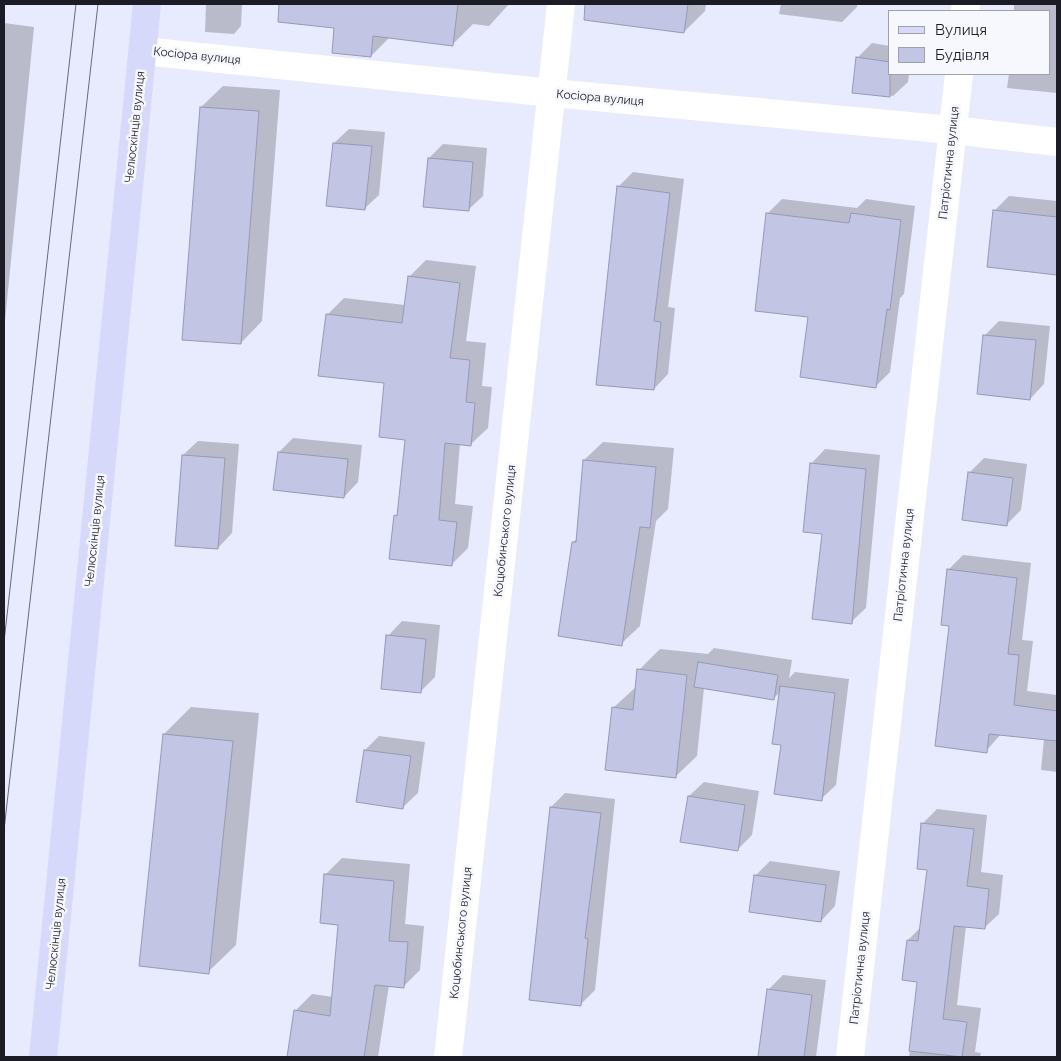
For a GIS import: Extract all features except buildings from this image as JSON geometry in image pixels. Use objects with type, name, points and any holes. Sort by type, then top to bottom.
[{"type":"main road","name":"Челюскінців вулиця","points":[[43,1057],[147,4]]},
{"type":"street","name":"Коцюбинського вулиця","points":[[448,1057],[561,4]]},
{"type":"street","name":"Косіора вулиця","points":[[143,50],[552,93],[952,130],[1057,142]]},
{"type":"street","name":"Патріотична вулиця","points":[[850,1057],[958,75]]},
{"type":"tram line","points":[[4,642],[76,4]]},
{"type":"tram line","points":[[4,830],[98,4]]}]
